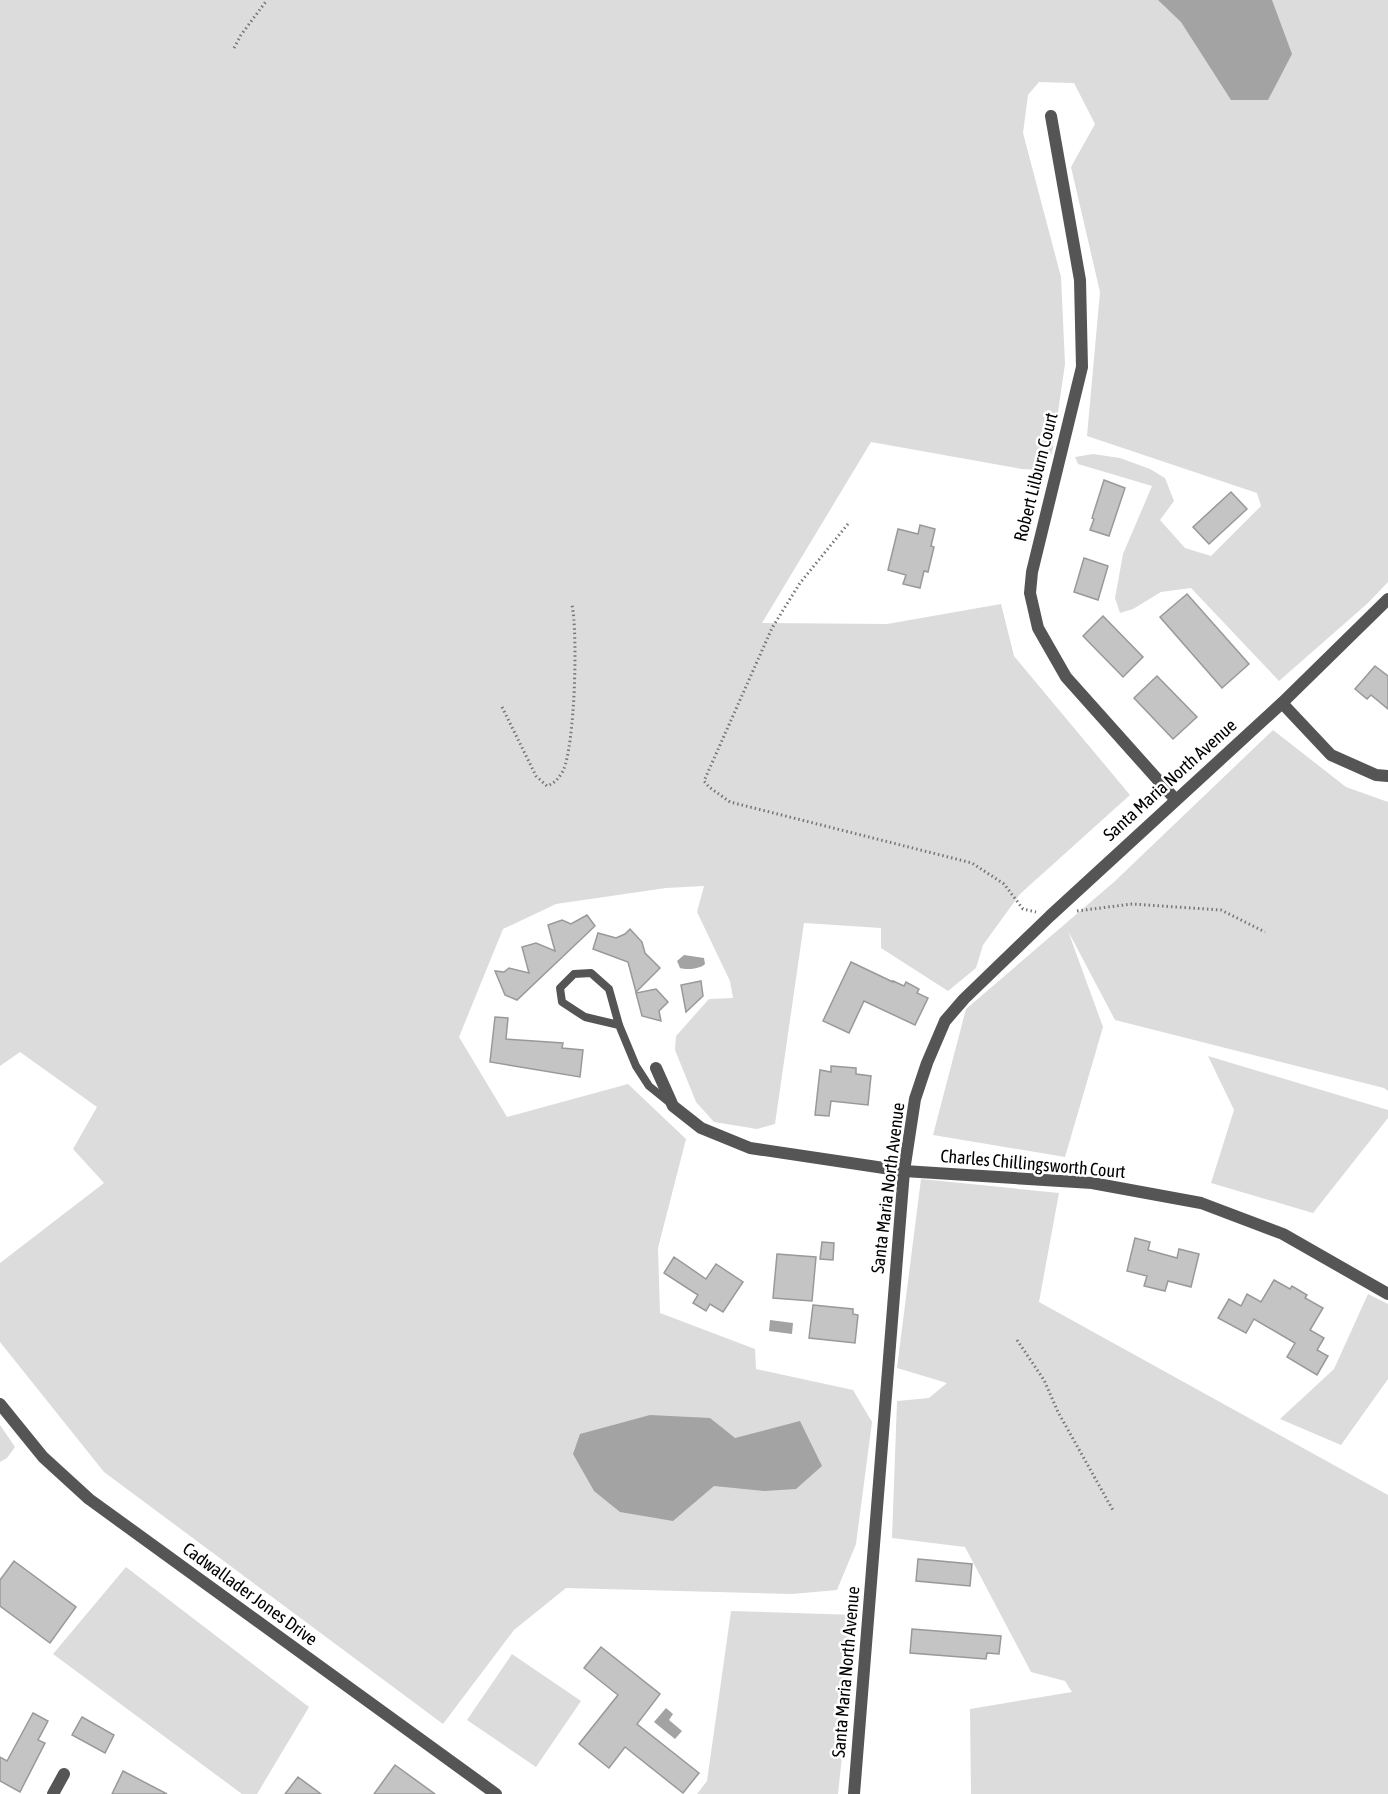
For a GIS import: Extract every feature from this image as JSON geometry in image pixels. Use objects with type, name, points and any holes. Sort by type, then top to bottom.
[{"type":"street","name":"Robert Lilburn Court","points":[[1051,116],[1080,280],[1082,367],[1032,572],[1030,593],[1038,628],[1066,677],[1175,799]]},
{"type":"street","name":"Santa Maria North Avenue","points":[[854,1794],[904,1171],[915,1099],[927,1062],[945,1021],[964,999],[1050,916],[1282,703],[1388,599]]},
{"type":"street","points":[[1282,703],[1331,755],[1376,775],[1388,776]]},
{"type":"street","points":[[656,1068],[673,1106]]},
{"type":"street","name":"Charles Chillingsworth Court","points":[[673,1106],[701,1128],[750,1148],[904,1171],[1092,1183],[1201,1203],[1283,1234],[1388,1294]]},
{"type":"street","name":"Cadwallader Jones Drive","points":[[0,1404],[42,1457],[89,1499],[496,1794]]},
{"type":"street","points":[[53,1794],[64,1774]]},
{"type":"lane","points":[[619,1025],[585,1017],[562,1002],[560,988],[574,974],[591,973],[609,989],[619,1025],[636,1066],[649,1086],[673,1106]]},
{"type":"path","points":[[234,48],[267,0]]},
{"type":"path","points":[[848,524],[800,583],[772,628],[704,781],[730,802],[972,863],[1004,884],[1023,909],[1050,916]]},
{"type":"path","points":[[502,707],[536,776],[548,786],[554,784],[564,770],[572,720],[575,631],[572,605]]},
{"type":"path","points":[[1073,911],[1132,904],[1221,910],[1265,932]]},
{"type":"path","points":[[1017,1340],[1044,1380],[1058,1413],[1114,1512]]},
{"type":"shaded area","points":[[0,0],[1388,0],[1388,582],[1368,603],[1279,681],[1191,588],[1161,592],[1133,609],[1120,613],[1115,598],[1123,554],[1152,486],[1078,464],[1075,457],[1093,454],[1120,458],[1150,469],[1165,478],[1174,501],[1160,520],[1185,548],[1211,556],[1261,506],[1257,493],[1087,436],[1100,292],[1071,167],[1095,124],[1074,83],[1039,82],[1028,95],[1023,133],[1061,277],[1065,364],[1052,453],[1039,470],[1022,469],[871,442],[762,623],[887,624],[1001,604],[1014,656],[1130,795],[1020,894],[983,945],[976,968],[948,991],[881,948],[881,928],[804,923],[775,1124],[757,1129],[714,1122],[696,1102],[675,1050],[676,1036],[709,999],[733,998],[730,981],[697,912],[704,886],[666,888],[556,904],[503,929],[459,1037],[507,1117],[628,1084],[686,1139],[658,1248],[660,1313],[755,1349],[756,1369],[853,1390],[872,1422],[856,1544],[837,1590],[792,1594],[566,1588],[514,1630],[443,1724],[104,1472],[0,1342],[0,1263],[104,1183],[73,1149],[97,1107],[20,1052],[0,1066]]},
{"type":"shaded area","points":[[1158,0],[1272,0],[1292,54],[1268,100],[1231,100],[1181,22]]},
{"type":"shaded area","points":[[1273,730],[1346,787],[1388,802],[1388,1091],[1384,1088],[1115,1020],[1068,931],[1103,1027],[1065,1157],[933,1135],[966,1009],[1114,882]]},
{"type":"shaded area","points":[[684,955],[704,958],[705,964],[693,969],[680,968],[677,961]]},
{"type":"shaded area","points":[[1208,1056],[1388,1110],[1388,1118],[1313,1213],[1211,1183],[1234,1110]]},
{"type":"shaded area","points":[[921,1179],[1059,1193],[1039,1302],[1388,1495],[1388,1794],[971,1794],[970,1709],[1072,1692],[1065,1681],[1031,1672],[965,1547],[892,1538],[897,1401],[929,1398],[947,1383],[897,1368]]},
{"type":"shaded area","points":[[1368,1294],[1388,1304],[1388,1379],[1341,1445],[1280,1419],[1334,1369]]},
{"type":"shaded area","points":[[770,1320],[793,1323],[792,1334],[769,1331]]},
{"type":"shaded area","points":[[650,1415],[710,1418],[735,1438],[800,1421],[822,1466],[796,1489],[764,1491],[714,1486],[673,1521],[620,1512],[594,1491],[573,1454],[580,1434]]},
{"type":"shaded area","points":[[0,1425],[15,1447],[7,1458],[0,1462]]},
{"type":"shaded area","points":[[126,1567],[309,1707],[257,1794],[242,1794],[53,1654]]},
{"type":"shaded area","points":[[731,1611],[857,1615],[838,1794],[697,1794],[707,1781]]},
{"type":"shaded area","points":[[512,1654],[581,1701],[536,1767],[467,1720]]},
{"type":"shaded area","points":[[666,1708],[673,1714],[669,1720],[682,1731],[675,1739],[654,1722]]},
{"type":"building","points":[[1104,480],[1125,488],[1109,536],[1090,530]]},
{"type":"building","points":[[1231,492],[1247,509],[1209,544],[1193,527]]},
{"type":"building","points":[[920,525],[935,529],[931,546],[934,547],[928,572],[924,571],[920,588],[903,584],[906,575],[888,570],[898,529],[918,534]]},
{"type":"building","points":[[1084,558],[1108,566],[1098,600],[1074,592]]},
{"type":"building","points":[[1187,594],[1249,664],[1222,688],[1160,617]]},
{"type":"building","points":[[1103,616],[1143,657],[1123,677],[1083,636]]},
{"type":"building","points":[[1375,666],[1388,676],[1388,709],[1371,695],[1367,699],[1355,689]]},
{"type":"building","points":[[1157,676],[1197,717],[1173,739],[1134,698]]},
{"type":"building","points":[[587,915],[595,926],[517,1000],[505,995],[495,971],[504,972],[509,968],[529,973],[522,947],[536,943],[555,951],[548,925],[562,920],[571,924]]},
{"type":"building","points":[[630,929],[642,942],[645,953],[660,968],[636,992],[628,962],[593,949],[598,933],[616,938]]},
{"type":"building","points":[[851,962],[893,982],[904,986],[906,982],[919,989],[917,993],[928,998],[915,1025],[864,1001],[849,1033],[823,1021]]},
{"type":"building","points":[[701,981],[703,996],[686,1012],[681,985]]},
{"type":"building","points":[[656,989],[668,1002],[659,1011],[661,1021],[642,1016],[636,993]]},
{"type":"building","points":[[495,1017],[508,1018],[506,1039],[563,1043],[562,1048],[583,1050],[580,1077],[490,1062]]},
{"type":"building","points":[[831,1066],[856,1068],[856,1074],[871,1076],[868,1105],[831,1101],[829,1116],[815,1115],[820,1070],[831,1072]]},
{"type":"building","points":[[1135,1238],[1150,1242],[1148,1250],[1177,1258],[1179,1249],[1199,1254],[1191,1287],[1168,1281],[1165,1291],[1144,1286],[1147,1276],[1127,1271]]},
{"type":"building","points":[[822,1242],[834,1243],[833,1260],[820,1259]]},
{"type":"building","points":[[777,1254],[816,1257],[812,1301],[773,1298]]},
{"type":"building","points":[[674,1257],[706,1279],[716,1264],[743,1282],[723,1312],[710,1304],[706,1311],[693,1303],[698,1295],[664,1273]]},
{"type":"building","points":[[1274,1280],[1290,1289],[1292,1286],[1307,1295],[1305,1298],[1323,1308],[1310,1330],[1324,1338],[1317,1350],[1328,1356],[1317,1375],[1287,1357],[1295,1343],[1254,1319],[1246,1333],[1218,1318],[1229,1299],[1241,1306],[1247,1294],[1261,1302]]},
{"type":"building","points":[[813,1305],[853,1309],[853,1314],[858,1315],[855,1343],[809,1338]]},
{"type":"building","points":[[918,1559],[972,1564],[970,1586],[916,1581]]},
{"type":"building","points":[[14,1561],[76,1607],[50,1643],[0,1606],[0,1580]]},
{"type":"building","points":[[912,1629],[1001,1636],[999,1654],[987,1653],[986,1659],[910,1653]]},
{"type":"building","points":[[601,1647],[660,1694],[637,1724],[699,1773],[683,1793],[625,1747],[609,1768],[579,1744],[618,1695],[584,1668]]},
{"type":"building","points":[[33,1713],[48,1721],[38,1740],[45,1743],[20,1792],[0,1781],[0,1757],[7,1761]]},
{"type":"building","points":[[82,1717],[114,1735],[105,1753],[72,1735]]},
{"type":"building","points":[[395,1765],[435,1794],[374,1794]]},
{"type":"building","points":[[123,1771],[167,1794],[112,1794]]},
{"type":"building","points":[[298,1777],[321,1794],[285,1794]]}]
